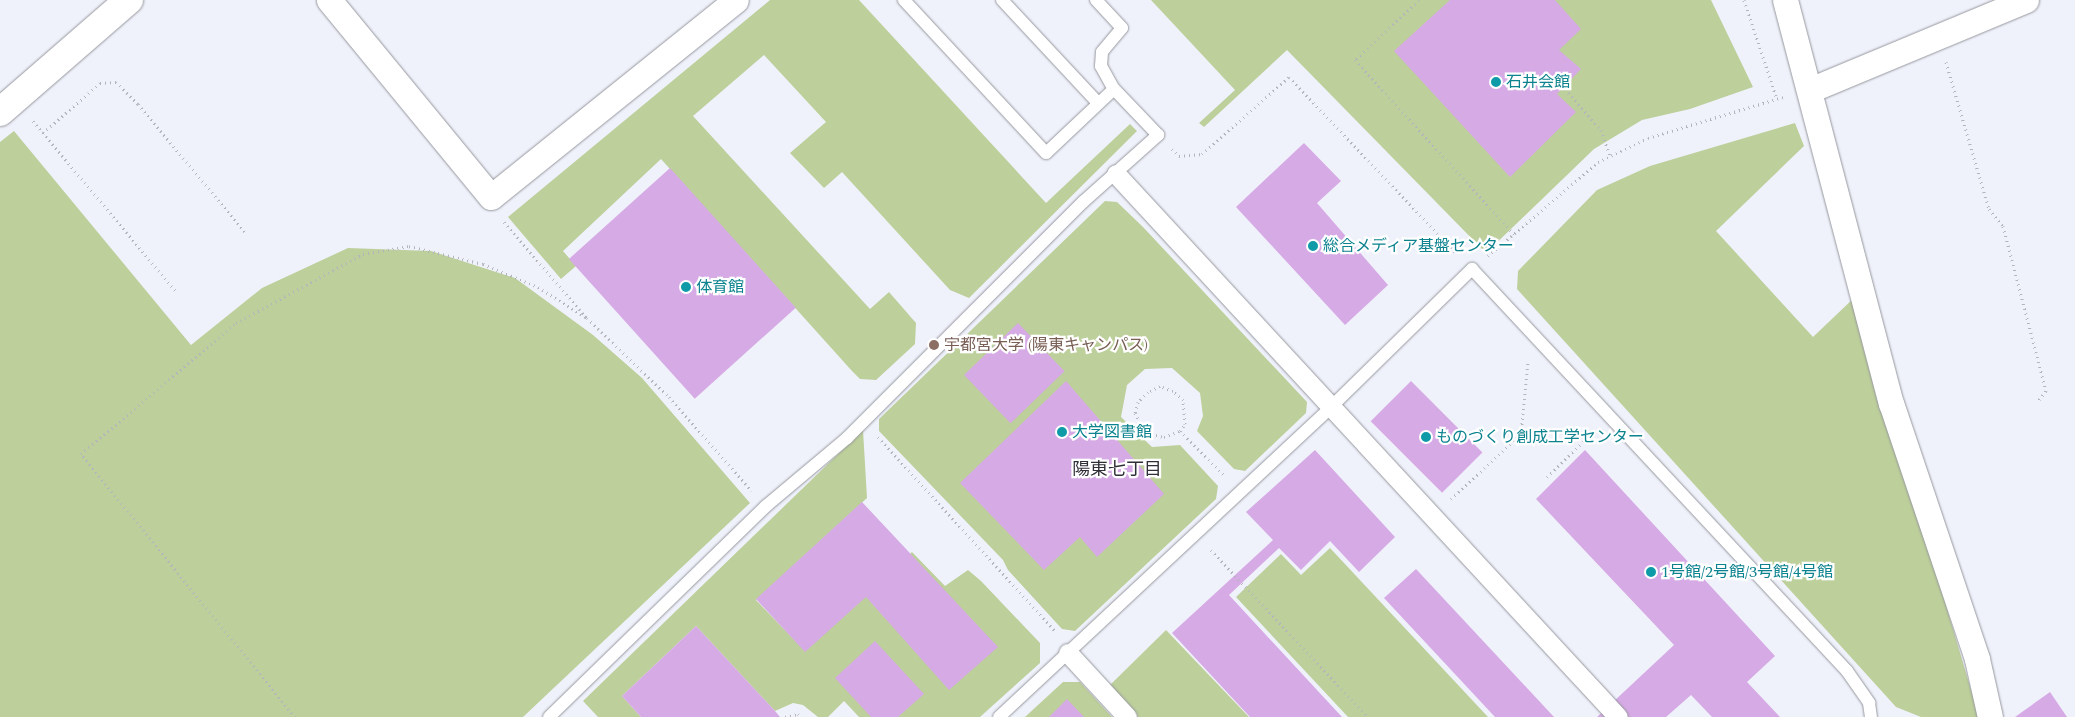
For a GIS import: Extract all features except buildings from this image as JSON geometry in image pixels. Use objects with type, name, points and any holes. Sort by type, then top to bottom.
[{"type":"street","points":[[329,0],[491,197],[736,0]]},
{"type":"street","points":[[1785,0],[1891,403],[1977,660],[1990,717]]},
{"type":"street","points":[[1810,90],[2026,0]]},
{"type":"street","points":[[8,106],[116,4]]},
{"type":"street","points":[[1116,174],[1330,408],[1618,717]]},
{"type":"street","points":[[1070,651],[1127,717]]},
{"type":"lane","points":[[904,0],[1046,153],[1114,88]]},
{"type":"lane","points":[[1002,0],[1098,103]]},
{"type":"lane","points":[[549,717],[766,506],[864,421],[1083,202],[1158,135],[1114,88],[1101,66],[1102,52],[1122,28],[1096,0]]},
{"type":"lane","points":[[999,717],[1330,408],[1472,269],[1847,670],[1869,703],[1870,717]]},
{"type":"path","points":[[1419,0],[1355,60],[1515,235]]},
{"type":"path","points":[[1744,0],[1777,99]]},
{"type":"path","points":[[1939,36],[1989,210],[2003,226],[2046,391],[2037,402]]},
{"type":"path","points":[[1158,135],[1179,156],[1202,154],[1289,77],[1472,269],[1515,235],[1598,162],[1648,138],[1810,90]]},
{"type":"path","points":[[43,133],[100,83],[116,82],[138,104],[245,232]]},
{"type":"path","points":[[1565,89],[1601,130],[1610,156]]},
{"type":"path","points":[[8,106],[43,133],[175,290]]},
{"type":"path","points":[[501,217],[587,318],[669,396],[766,506]]},
{"type":"path","points":[[295,717],[82,454],[236,323],[363,254],[409,246],[483,264],[538,287],[587,318]]},
{"type":"path","points":[[1432,516],[1521,434],[1530,333]]},
{"type":"path","points":[[1160,386],[1173,391],[1183,400],[1184,424],[1180,431],[1164,437],[1151,434],[1142,426],[1135,413],[1138,402],[1148,392],[1160,386]]},
{"type":"path","points":[[1546,477],[1610,416]]},
{"type":"path","points":[[864,421],[1070,651]]},
{"type":"path","points":[[1180,431],[1240,492]]},
{"type":"path","points":[[1196,533],[1368,717]]},
{"type":"path","points":[[785,717],[798,714],[802,717]]},
{"type":"green space","points":[[770,0],[859,0],[1046,203],[1130,124],[1137,131],[969,298],[950,290],[842,172],[824,188],[790,153],[826,122],[764,55],[693,116],[870,309],[889,292],[916,323],[915,344],[876,380],[860,379],[852,371],[661,159],[563,251],[576,266],[561,279],[508,217]]},
{"type":"green space","points":[[1151,0],[1711,0],[1753,87],[1690,109],[1642,120],[1594,149],[1486,253],[1287,50],[1204,127],[1199,123],[1235,90]]},
{"type":"green space","points":[[1795,123],[1804,146],[1716,231],[1813,337],[1855,297],[1979,717],[1921,717],[1896,707],[1517,289],[1518,271],[1597,190],[1650,166]]},
{"type":"green space","points":[[14,131],[191,345],[262,288],[348,248],[431,251],[515,278],[593,335],[642,378],[750,503],[523,717],[0,717],[0,142]]},
{"type":"green space","points":[[1105,201],[1117,202],[1143,227],[1307,402],[1306,413],[1245,471],[1234,469],[1197,431],[1203,416],[1200,393],[1172,368],[1145,369],[1127,385],[1121,417],[1152,447],[1180,445],[1218,486],[1216,499],[1075,631],[1062,629],[1008,570],[1003,560],[879,431],[879,419]]},
{"type":"green space","points":[[863,430],[867,498],[756,600],[805,651],[912,552],[945,586],[968,570],[981,581],[1040,643],[1040,663],[980,717],[859,717],[844,701],[828,717],[818,717],[803,705],[793,703],[775,711],[696,626],[622,696],[641,717],[598,717],[583,701]]},
{"type":"green space","points":[[1330,548],[1488,717],[1348,717],[1236,597],[1281,554],[1301,575]]},
{"type":"green space","points":[[1166,630],[1249,717],[1138,717],[1109,686]]},
{"type":"green space","points":[[1063,682],[1080,682],[1112,717],[1025,717]]},
{"type":"place","name":"石井会館","points":[[1496,82]]},
{"type":"place","name":"総合メディア基盤センター","points":[[1313,246]]},
{"type":"place","name":"体育館","points":[[686,287]]},
{"type":"place","name":"宇都宮大学 (陽東キャンパス)","points":[[934,345]]},
{"type":"place","name":"大学図書館","points":[[1062,432]]},
{"type":"place","name":"ものづくり創成工学センター","points":[[1426,437]]},
{"type":"place","name":"1号館/2号館/3号館/4号館","points":[[1651,572]]},
{"type":"district","name":"陽東七丁目","points":[[1117,470]]}]
